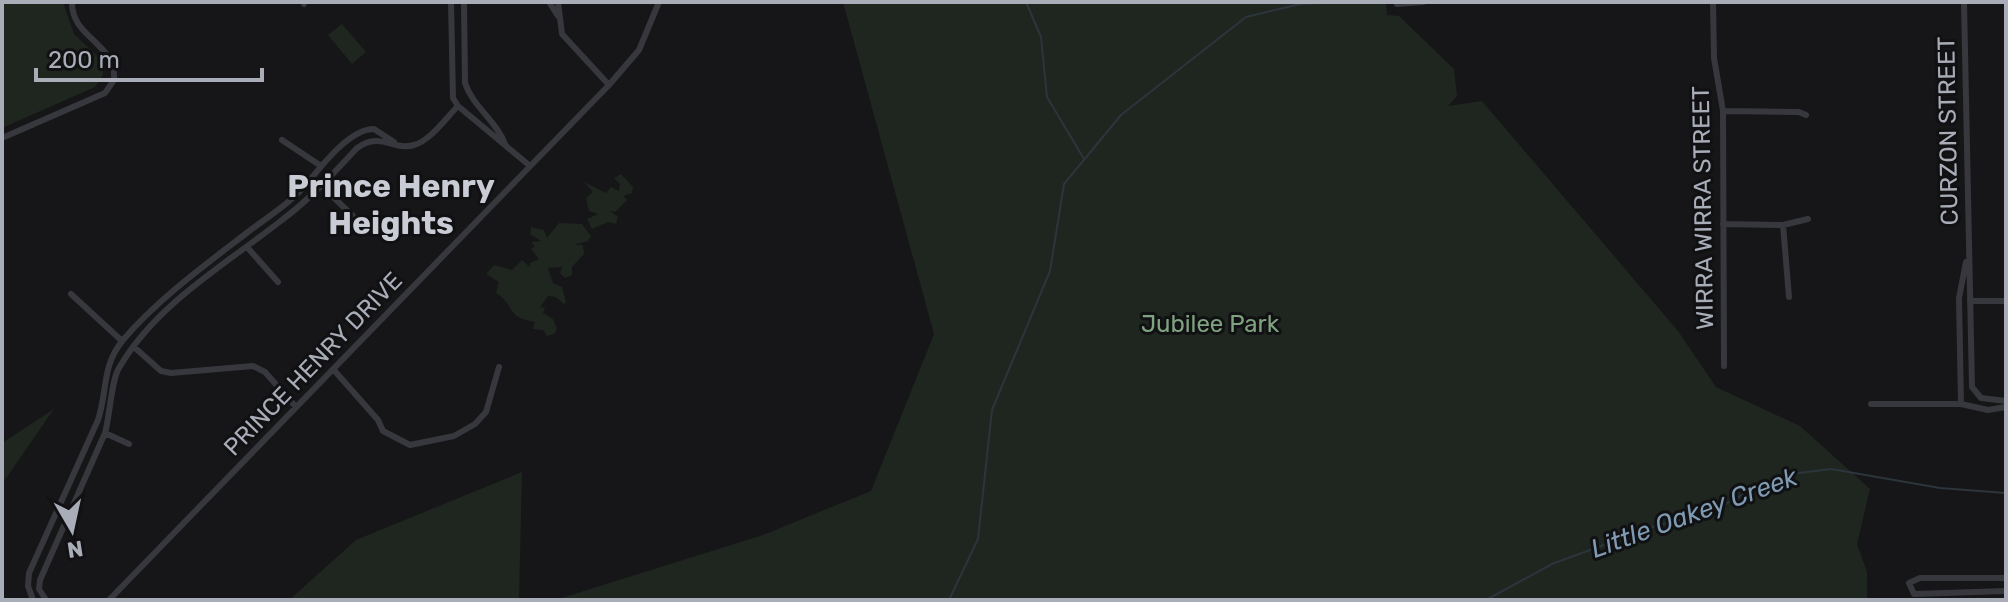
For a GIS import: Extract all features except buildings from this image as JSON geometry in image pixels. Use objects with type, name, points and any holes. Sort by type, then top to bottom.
[{"type":"street","points":[[2,138],[105,93],[114,80],[110,56],[78,26],[72,14],[72,2]]},
{"type":"street","points":[[451,2],[453,98],[458,106],[530,166]]},
{"type":"street","points":[[464,2],[465,83],[469,95],[499,128],[505,144]]},
{"type":"street","points":[[549,2],[558,16]]},
{"type":"street","points":[[558,2],[562,34],[609,85]]},
{"type":"street","name":"PRINCE HENRY DRIVE","points":[[109,600],[609,85],[639,50],[659,2]]},
{"type":"street","points":[[1397,4],[1423,2]]},
{"type":"street","name":"WIRRA WIRRA STREET","points":[[1713,2],[1714,58],[1723,111],[1724,366]]},
{"type":"street","name":"CURZON STREET","points":[[1964,2],[1972,387],[1981,398],[2006,404]]},
{"type":"street","points":[[46,600],[39,589],[40,580],[105,433],[113,409],[117,370],[134,347],[192,288],[322,186],[368,140],[411,147],[423,141],[458,106]]},
{"type":"street","points":[[1723,111],[1799,112],[1806,115]]},
{"type":"street","points":[[33,600],[28,586],[29,573],[98,420],[104,403],[104,373],[122,341],[187,279],[298,194],[321,166],[360,131],[374,129],[394,142]]},
{"type":"street","points":[[282,140],[321,166]]},
{"type":"street","points":[[322,186],[357,220]]},
{"type":"street","points":[[1723,224],[1783,225],[1808,219]]},
{"type":"street","points":[[1783,225],[1789,297]]},
{"type":"street","points":[[247,247],[278,282]]},
{"type":"street","name":"CURZON STREET","points":[[1961,404],[1959,298],[1961,272],[1967,259]]},
{"type":"street","points":[[71,294],[122,341]]},
{"type":"street","points":[[1970,301],[2006,301]]},
{"type":"street","points":[[134,347],[161,371],[171,373],[253,366],[265,372],[296,407]]},
{"type":"street","points":[[333,369],[378,420],[389,425],[389,432],[406,444],[420,446],[454,436],[475,424],[486,412],[499,367]]},
{"type":"street","points":[[1871,404],[1961,404],[1988,410],[2006,404]]},
{"type":"street","points":[[105,433],[129,444]]},
{"type":"street","points":[[2006,578],[1920,578],[1909,583],[1914,594],[2006,591]]},
{"type":"green space","points":[[2,2],[63,2],[74,34],[102,60],[103,75],[95,87],[2,128]]},
{"type":"green space","name":"Jubilee Park","points":[[843,2],[1386,2],[1387,15],[1399,16],[1454,69],[1457,96],[1448,106],[1482,101],[1678,331],[1716,387],[1800,426],[1870,489],[1857,544],[1867,572],[1867,600],[555,600],[763,535],[871,491],[934,334]]},
{"type":"green space","points":[[342,24],[366,52],[352,64],[328,35]]},
{"type":"green space","points":[[621,174],[633,187],[632,193],[623,196],[627,200],[615,212],[610,211],[618,217],[616,224],[608,222],[592,229],[587,219],[598,214],[589,211],[586,198],[593,192],[584,182],[606,193],[611,187],[619,191],[620,184],[614,178]]},
{"type":"green space","points":[[559,223],[582,224],[591,236],[588,241],[574,245],[583,245],[584,254],[572,267],[572,275],[565,278],[560,273],[562,267],[548,268],[553,283],[562,287],[566,302],[564,304],[556,297],[548,296],[540,307],[545,308],[543,313],[553,319],[557,329],[547,336],[543,330],[533,329],[535,322],[514,314],[496,293],[499,282],[486,274],[494,265],[512,270],[522,260],[530,267],[530,263],[539,259],[531,249],[535,246],[531,242],[541,241],[530,234],[531,227],[544,230],[547,238]]},
{"type":"green space","points":[[54,409],[2,484],[2,443]]},
{"type":"green space","points":[[522,472],[519,600],[289,600],[356,540]]},
{"type":"waterway","points":[[1026,2],[1041,37],[1047,97],[1084,159]]},
{"type":"waterway","points":[[949,600],[978,539],[992,410],[1050,271],[1064,184],[1121,115],[1246,17],[1300,4],[1343,2]]},
{"type":"waterway","name":"Little Oakey Creek","points":[[1486,600],[1552,564],[1658,525],[1707,514],[1757,487],[1791,474],[1831,469],[1940,488],[2006,493]]},
{"type":"district","name":"Prince Henry Heights","points":[[391,204]]}]
